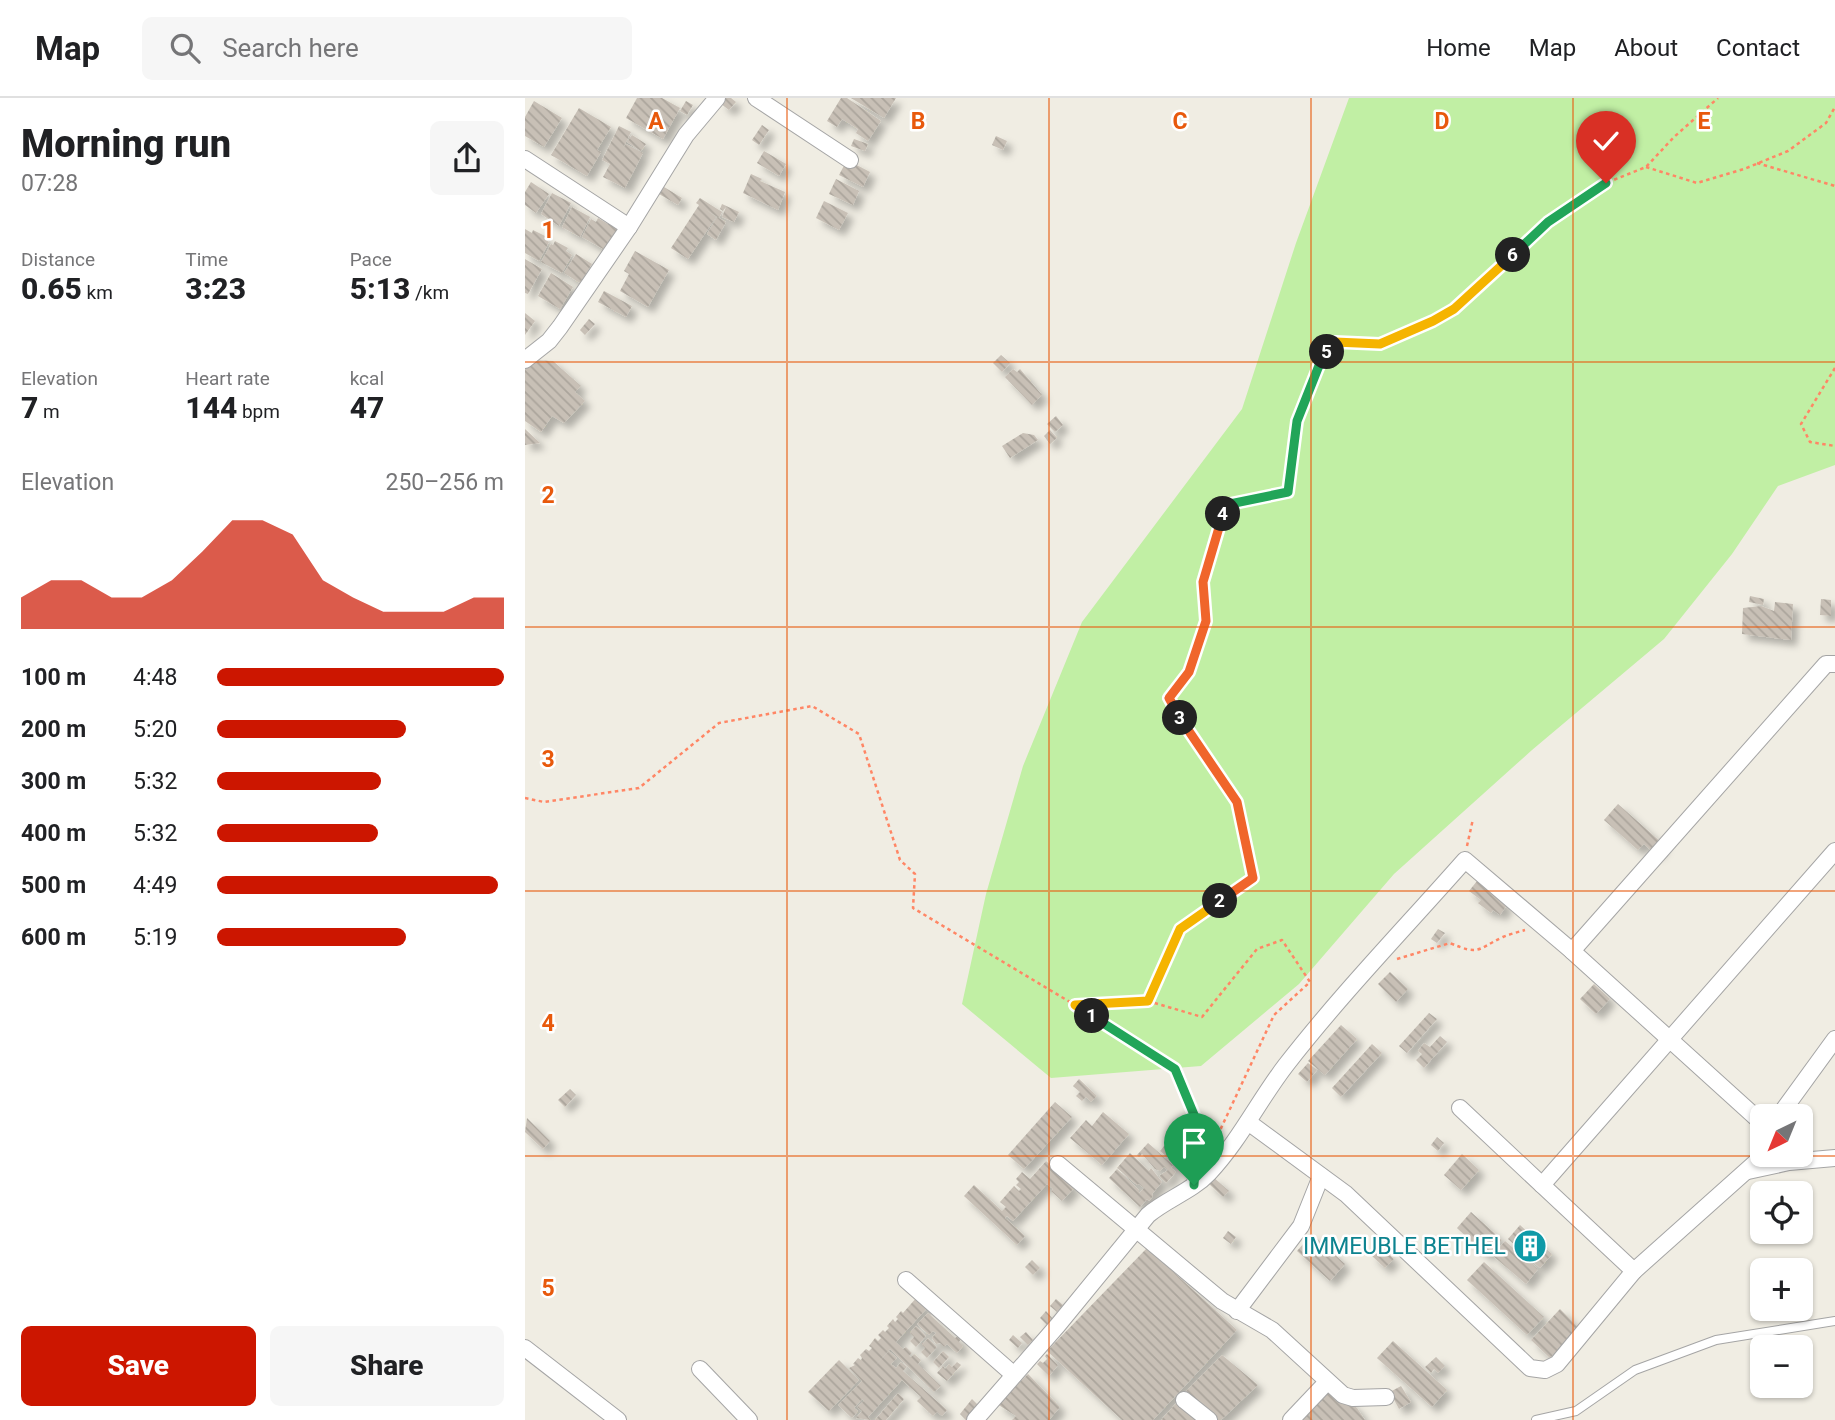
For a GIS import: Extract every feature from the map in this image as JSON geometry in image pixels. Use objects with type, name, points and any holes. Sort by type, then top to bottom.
[{"type":"street","points":[[525,360],[549,341],[560,327],[629,228],[686,135],[717,98]]},
{"type":"street","points":[[756,98],[850,160]]},
{"type":"street","points":[[525,159],[629,228]]},
{"type":"street","points":[[1572,951],[1826,664],[1835,664]]},
{"type":"street","points":[[1542,1185],[1835,850]]},
{"type":"street","points":[[975,1420],[1136,1229],[1161,1203],[1207,1175],[1235,1143],[1287,1065],[1339,1001],[1465,860],[1572,951],[1750,1112]]},
{"type":"street","points":[[1788,1104],[1835,1039]]},
{"type":"street","points":[[1460,1108],[1634,1271]]},
{"type":"street","points":[[1248,1122],[1346,1194],[1530,1368],[1545,1370],[1557,1364],[1634,1271],[1751,1167]]},
{"type":"street","points":[[1747,1171],[1789,1162],[1835,1158]]},
{"type":"street","points":[[1058,1164],[1222,1301],[1272,1330],[1327,1382],[1348,1397],[1386,1397]]},
{"type":"street","points":[[1237,1311],[1301,1226],[1321,1177]]},
{"type":"street","points":[[906,1280],[1014,1375]]},
{"type":"street","points":[[525,1348],[618,1420]]},
{"type":"street","points":[[700,1369],[749,1420]]},
{"type":"street","points":[[1291,1420],[1327,1382]]},
{"type":"street","points":[[1184,1400],[1209,1420]]},
{"type":"lane","points":[[1536,1420],[1576,1411],[1635,1370],[1716,1340],[1835,1321]]},
{"type":"path","points":[[1148,1001],[1180,929],[1253,878],[1237,802],[1182,722],[1169,698],[1189,672],[1206,621],[1203,582],[1225,505],[1288,492],[1297,421],[1322,358],[1335,342],[1380,344],[1454,309],[1548,222],[1606,183],[1646,167],[1674,136],[1718,98]]},
{"type":"path","points":[[1646,167],[1697,183],[1788,151],[1826,123],[1835,107]]},
{"type":"path","points":[[1757,163],[1835,186]]},
{"type":"path","points":[[1835,368],[1801,424],[1810,442],[1835,446]]},
{"type":"path","points":[[525,798],[544,802],[639,788],[719,723],[812,706],[859,734],[900,860],[915,874],[913,908],[1075,1005],[1175,1069],[1197,1122],[1194,1185]]},
{"type":"path","points":[[1465,860],[1473,819]]},
{"type":"path","points":[[1397,959],[1450,943],[1468,951],[1483,949],[1503,937],[1527,929]]},
{"type":"path","points":[[1075,1005],[1148,1001],[1202,1017],[1257,949],[1282,940],[1310,982],[1274,1015],[1211,1149]]},
{"type":"green space","points":[[1349,98],[1835,98],[1835,465],[1778,486],[1732,554],[1664,639],[1532,750],[1394,874],[1299,984],[1201,1066],[1051,1078],[962,1004],[986,894],[1023,766],[1082,622],[1242,409],[1296,243]]},
{"type":"building","points":[[637,98],[662,98],[680,108],[663,139],[626,118]]},
{"type":"building","points":[[724,98],[731,98],[736,102],[729,110],[720,103]]},
{"type":"building","points":[[841,98],[847,98],[881,121],[868,141],[856,133],[858,129],[842,119],[837,127],[827,121]]},
{"type":"building","points":[[851,98],[896,98],[884,118]]},
{"type":"building","points":[[534,101],[562,118],[544,147],[525,136],[525,117]]},
{"type":"building","points":[[686,101],[693,105],[687,115],[680,111]]},
{"type":"building","points":[[579,108],[611,127],[597,150],[601,152],[587,176],[551,155]]},
{"type":"building","points":[[762,125],[769,130],[759,145],[752,140]]},
{"type":"building","points":[[619,126],[631,132],[623,148],[626,144],[643,153],[625,188],[603,177],[610,164],[602,160]]},
{"type":"building","points":[[632,135],[646,144],[641,151],[627,142]]},
{"type":"building","points":[[996,136],[1007,141],[1003,150],[992,145]]},
{"type":"building","points":[[854,139],[868,144],[865,151],[851,146]]},
{"type":"building","points":[[764,151],[786,164],[779,176],[757,163]]},
{"type":"building","points":[[847,160],[870,172],[863,187],[839,175]]},
{"type":"building","points":[[751,174],[785,192],[778,210],[743,193]]},
{"type":"building","points":[[836,179],[859,191],[853,205],[829,194]]},
{"type":"building","points":[[531,182],[549,194],[536,213],[525,205],[525,192]]},
{"type":"building","points":[[664,187],[682,198],[678,205],[659,194]]},
{"type":"building","points":[[552,193],[571,203],[559,226],[541,214]]},
{"type":"building","points":[[700,198],[722,212],[719,218],[705,209],[716,217],[688,259],[671,248],[699,205],[696,203]]},
{"type":"building","points":[[824,201],[848,213],[839,230],[816,218]]},
{"type":"building","points":[[722,204],[739,212],[734,222],[722,217],[726,207],[723,211],[720,209]]},
{"type":"building","points":[[572,207],[590,217],[580,237],[562,227]]},
{"type":"building","points":[[717,217],[726,222],[716,240],[707,234]]},
{"type":"building","points":[[598,218],[608,224],[612,218],[621,224],[603,249],[582,237],[591,219],[596,222]]},
{"type":"building","points":[[525,229],[545,236],[544,239],[549,242],[539,261],[525,253]]},
{"type":"building","points":[[555,241],[568,248],[566,251],[572,255],[562,273],[541,262]]},
{"type":"building","points":[[635,251],[669,270],[648,307],[620,291],[629,274],[624,271]]},
{"type":"building","points":[[576,254],[592,264],[580,283],[564,273]]},
{"type":"building","points":[[525,259],[542,269],[528,294],[525,293]]},
{"type":"building","points":[[551,273],[573,287],[560,309],[538,296]]},
{"type":"building","points":[[604,291],[632,306],[626,317],[598,302]]},
{"type":"building","points":[[525,313],[535,321],[525,335]]},
{"type":"building","points":[[589,319],[595,324],[585,335],[580,330]]},
{"type":"building","points":[[1001,355],[1010,363],[1002,372],[993,363]]},
{"type":"building","points":[[532,360],[553,361],[581,386],[575,392],[585,401],[564,423],[552,416],[541,432],[525,421],[525,365]]},
{"type":"building","points":[[1013,369],[1017,372],[1020,369],[1042,395],[1032,405],[1005,377]]},
{"type":"building","points":[[1056,416],[1063,425],[1055,432],[1047,424]]},
{"type":"building","points":[[525,429],[540,443],[525,445]]},
{"type":"building","points":[[1050,430],[1057,438],[1050,444],[1044,436]]},
{"type":"building","points":[[1023,433],[1034,435],[1038,440],[1010,458],[1002,446]]},
{"type":"building","points":[[1750,596],[1764,599],[1763,605],[1749,602]]},
{"type":"building","points":[[1821,599],[1831,600],[1831,616],[1820,615]]},
{"type":"building","points":[[1775,602],[1793,604],[1791,640],[1742,634],[1743,608],[1761,606],[1774,611]]},
{"type":"building","points":[[1618,804],[1663,844],[1655,854],[1644,844],[1638,850],[1604,820]]},
{"type":"building","points":[[1477,881],[1507,905],[1500,915],[1493,910],[1491,913],[1478,903],[1481,900],[1469,891]]},
{"type":"building","points":[[1438,929],[1445,933],[1437,943],[1431,939]]},
{"type":"building","points":[[1390,972],[1408,989],[1396,1002],[1378,984]]},
{"type":"building","points":[[1594,984],[1610,999],[1596,1014],[1580,999]]},
{"type":"building","points":[[1429,1013],[1437,1019],[1407,1053],[1399,1046]]},
{"type":"building","points":[[1341,1025],[1357,1039],[1325,1075],[1308,1061]]},
{"type":"building","points":[[1440,1036],[1447,1042],[1424,1068],[1416,1060],[1422,1054],[1418,1051],[1424,1043],[1430,1047]]},
{"type":"building","points":[[1372,1044],[1382,1053],[1341,1097],[1332,1088]]},
{"type":"building","points":[[1308,1063],[1317,1070],[1307,1082],[1298,1074]]},
{"type":"building","points":[[1079,1079],[1097,1096],[1091,1102],[1086,1097],[1082,1101],[1076,1096],[1080,1092],[1073,1086]]},
{"type":"building","points":[[570,1089],[576,1095],[565,1107],[558,1100]]},
{"type":"building","points":[[1055,1102],[1072,1117],[1024,1169],[1008,1155]]},
{"type":"building","points":[[1103,1112],[1129,1134],[1102,1165],[1070,1138],[1086,1120],[1092,1126]]},
{"type":"building","points":[[527,1118],[550,1141],[543,1149],[525,1132]]},
{"type":"building","points":[[1437,1137],[1444,1143],[1438,1151],[1431,1145]]},
{"type":"building","points":[[1148,1143],[1173,1165],[1171,1168],[1176,1172],[1166,1183],[1159,1176],[1168,1170],[1164,1167],[1160,1171],[1155,1169],[1142,1154],[1139,1157],[1137,1155]]},
{"type":"building","points":[[1165,1145],[1180,1158],[1175,1164],[1160,1151]]},
{"type":"building","points":[[1130,1153],[1149,1171],[1151,1168],[1162,1182],[1149,1201],[1147,1199],[1140,1207],[1109,1178],[1117,1169],[1139,1193],[1144,1188],[1117,1168]]},
{"type":"building","points":[[1462,1154],[1479,1170],[1461,1190],[1444,1175]]},
{"type":"building","points":[[1046,1161],[1075,1187],[1062,1201],[1047,1184],[1013,1221],[1007,1216],[1005,1218],[1025,1236],[1017,1245],[964,1196],[974,1185],[1002,1211],[1006,1207],[1000,1202],[1014,1186],[1019,1191],[1021,1189],[1016,1185],[1019,1182],[1016,1179],[1022,1172],[1030,1179]]},
{"type":"building","points":[[1213,1177],[1229,1191],[1223,1197],[1208,1183]]},
{"type":"building","points":[[1471,1212],[1502,1240],[1487,1256],[1457,1228]]},
{"type":"building","name":"IMMEUBLE BETHEL","points":[[1520,1225],[1552,1254],[1540,1268],[1508,1239]]},
{"type":"building","points":[[1228,1231],[1236,1237],[1231,1244],[1223,1238]]},
{"type":"building","points":[[1312,1234],[1345,1264],[1330,1281],[1297,1251]]},
{"type":"building","points":[[1505,1241],[1538,1269],[1526,1284],[1492,1255]]},
{"type":"building","points":[[1379,1246],[1394,1259],[1385,1268],[1371,1255]]},
{"type":"building","points":[[1147,1248],[1237,1330],[1153,1420],[1122,1420],[1047,1351]]},
{"type":"building","points":[[1032,1260],[1040,1268],[1033,1275],[1025,1267]]},
{"type":"building","points":[[1484,1262],[1544,1317],[1527,1335],[1467,1280]]},
{"type":"building","points":[[917,1297],[928,1307],[896,1342],[912,1353],[909,1356],[914,1354],[921,1360],[918,1364],[941,1386],[934,1392],[890,1349],[874,1367],[889,1351],[897,1358],[891,1364],[896,1368],[901,1362],[907,1367],[903,1371],[947,1410],[942,1416],[937,1412],[933,1416],[917,1401],[921,1397],[902,1380],[868,1417],[871,1420],[856,1418],[862,1411],[857,1407],[864,1401],[862,1399],[854,1408],[858,1411],[852,1418],[838,1405],[862,1381],[849,1368],[855,1365],[853,1364],[858,1358],[861,1360],[860,1355],[866,1349],[869,1351],[872,1348],[869,1346],[875,1338],[878,1341],[881,1338],[878,1335],[883,1330],[885,1332],[893,1319],[895,1322],[901,1311],[903,1313]]},
{"type":"building","points":[[1056,1299],[1063,1305],[1057,1312],[1050,1306]]},
{"type":"building","points":[[1560,1309],[1579,1328],[1550,1358],[1531,1340]]},
{"type":"building","points":[[1046,1311],[1054,1320],[1048,1326],[1040,1318]]},
{"type":"building","points":[[928,1313],[955,1338],[958,1336],[961,1339],[959,1342],[963,1346],[957,1353],[947,1344],[944,1347],[940,1343],[936,1344],[932,1338],[936,1333],[933,1331],[929,1335],[917,1324]]},
{"type":"building","points":[[916,1326],[926,1336],[916,1347],[910,1341],[914,1337],[910,1333]]},
{"type":"building","points":[[1026,1332],[1033,1340],[1028,1345],[1020,1337]]},
{"type":"building","points":[[1013,1335],[1022,1343],[1018,1348],[1009,1340]]},
{"type":"building","points":[[928,1338],[937,1347],[927,1358],[921,1352],[925,1348],[922,1345]]},
{"type":"building","points":[[1393,1341],[1447,1390],[1432,1407],[1377,1358]]},
{"type":"building","points":[[943,1351],[949,1357],[939,1368],[933,1362]]},
{"type":"building","points":[[1047,1354],[1058,1365],[1049,1376],[1037,1364],[1047,1359]]},
{"type":"building","points":[[1222,1355],[1258,1385],[1221,1420],[1215,1420],[1183,1394]]},
{"type":"building","points":[[1436,1357],[1445,1366],[1438,1373],[1434,1369],[1431,1373],[1425,1367]]},
{"type":"building","points":[[839,1360],[859,1380],[829,1411],[808,1392]]},
{"type":"building","points":[[957,1362],[961,1365],[947,1381],[937,1373],[943,1366],[945,1369],[949,1364],[952,1367]]},
{"type":"building","points":[[1028,1374],[1060,1407],[1049,1420],[1012,1420],[1016,1416],[997,1404]]},
{"type":"building","points":[[1328,1385],[1357,1408],[1365,1420],[1299,1420]]},
{"type":"building","points":[[1401,1386],[1411,1402],[1399,1409],[1390,1392]]},
{"type":"building","points":[[898,1393],[904,1399],[886,1420],[875,1420]]},
{"type":"building","points":[[972,1399],[978,1405],[966,1420],[960,1414]]},
{"type":"building","points":[[1180,1399],[1201,1420],[1161,1420]]},
{"type":"place","name":"IMMEUBLE BETHEL","points":[[1530,1246]]},
{"type":"route","points":[[1194,1185],[1197,1122],[1175,1069],[1075,1005],[1148,1001],[1180,929],[1253,878],[1237,802],[1182,722],[1169,698],[1189,672],[1206,621],[1203,582],[1225,505],[1288,492],[1297,421],[1322,358],[1335,342],[1380,344],[1454,309],[1548,222],[1606,183]]}]
